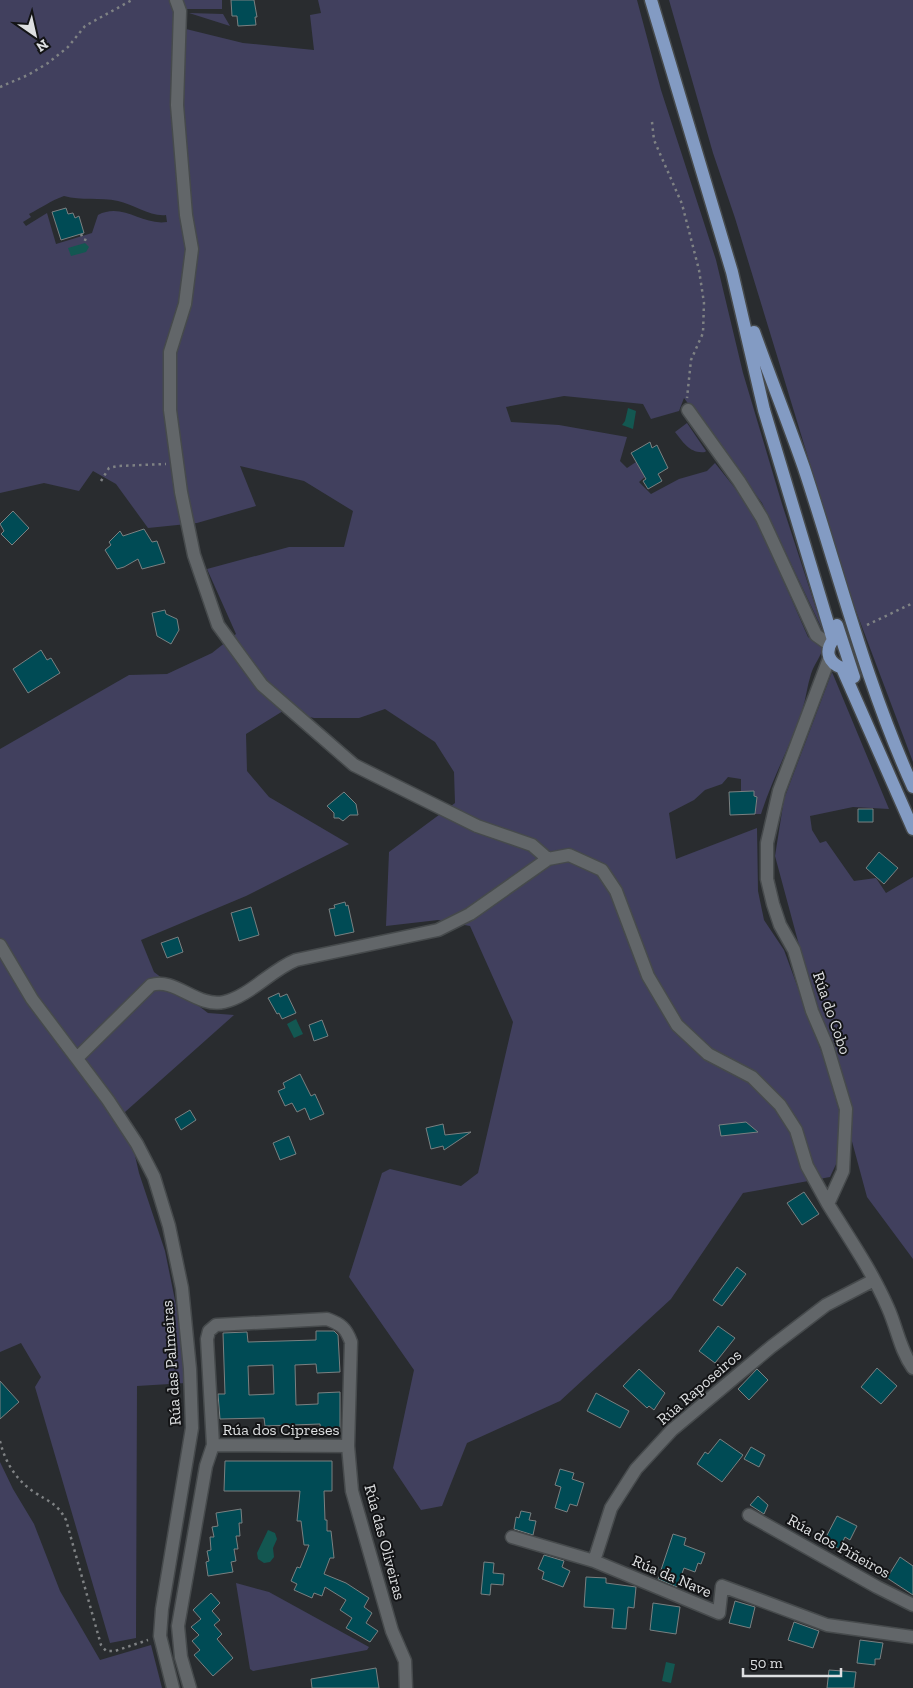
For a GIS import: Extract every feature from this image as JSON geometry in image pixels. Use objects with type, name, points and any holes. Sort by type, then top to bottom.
[{"type":"main road","points":[[652,0],[732,272],[750,343],[843,638],[866,720]]},
{"type":"main road","points":[[732,272],[804,468],[831,558],[832,588],[843,638],[882,729],[899,756],[913,787]]},
{"type":"main road","points":[[843,638],[829,659],[834,665],[842,668],[913,829]]},
{"type":"street","points":[[176,0],[180,11],[177,105],[186,215],[192,249],[185,304],[170,352],[170,410],[194,555],[218,625],[262,684],[354,765],[477,826],[532,845],[548,859]]},
{"type":"street","points":[[688,410],[739,481],[762,518],[816,635],[843,638]]},
{"type":"street","name":"Rúa do Cobo","points":[[828,1204],[843,1171],[846,1109],[827,1046],[812,1012],[794,950],[780,925],[773,904],[767,879],[767,861],[768,834],[779,791],[829,659]]},
{"type":"street","points":[[77,1058],[151,985],[158,983],[168,985],[200,1000],[223,1002],[237,997],[284,965],[296,960],[438,930],[457,922],[548,859],[569,855],[602,870],[616,891],[648,976],[677,1025],[708,1054],[752,1077],[780,1105],[796,1130],[807,1166],[874,1280],[888,1308],[906,1359],[913,1368]]},
{"type":"street","name":"Rúa das Palmeiras","points":[[0,945],[32,999],[77,1058],[132,1137],[154,1177],[169,1226],[182,1288],[190,1369],[192,1428],[162,1610],[160,1636],[173,1688]]},
{"type":"street","name":"Rúa Raposeiros","points":[[594,1561],[611,1508],[636,1469],[672,1430],[771,1347],[826,1305],[874,1280]]},
{"type":"street","name":"Rúa das Oliveiras","points":[[213,1445],[207,1340],[209,1330],[216,1325],[326,1320],[338,1323],[347,1330],[351,1342],[348,1446],[352,1491],[392,1630],[405,1661],[406,1688]]},
{"type":"street","points":[[190,1688],[181,1657],[178,1626],[206,1466],[213,1445]]},
{"type":"street","name":"Rúa dos Cipreses","points":[[213,1445],[348,1446]]},
{"type":"street","name":"Rúa dos Piñeiros","points":[[749,1515],[877,1587],[913,1605]]},
{"type":"street","name":"Rúa da Nave","points":[[512,1537],[594,1561],[719,1613],[722,1586],[827,1625],[913,1638]]},
{"type":"path","points":[[0,87],[28,75],[48,63],[68,47],[85,26],[132,0]]},
{"type":"path","points":[[652,122],[654,140],[682,204],[699,270],[703,295],[703,333],[691,360],[687,382],[688,410]]},
{"type":"path","points":[[81,234],[87,241]]},
{"type":"path","points":[[102,482],[109,468],[178,463]]},
{"type":"path","points":[[843,638],[913,602]]},
{"type":"path","points":[[0,1440],[3,1455],[17,1478],[32,1491],[59,1507],[66,1520],[101,1645],[106,1651],[115,1651],[160,1636]]},
{"type":"shaded area","points":[[0,0],[222,0],[222,9],[187,9],[186,29],[243,43],[314,50],[310,15],[321,13],[318,0],[637,0],[661,90],[716,260],[743,373],[782,504],[824,633],[762,503],[684,398],[679,411],[651,419],[643,404],[564,396],[506,407],[511,422],[559,425],[627,437],[620,461],[627,468],[636,462],[645,477],[639,482],[651,494],[679,479],[707,471],[715,463],[746,502],[762,532],[808,637],[823,647],[811,674],[797,724],[761,814],[755,814],[757,798],[754,796],[754,791],[741,792],[741,779],[728,777],[722,784],[705,790],[694,800],[669,813],[676,859],[757,828],[758,891],[764,920],[784,950],[824,1059],[841,1117],[838,1160],[830,1177],[743,1193],[671,1299],[560,1401],[467,1443],[442,1506],[421,1510],[393,1468],[414,1370],[349,1277],[382,1173],[390,1169],[461,1186],[478,1173],[513,1022],[470,926],[438,920],[386,926],[389,852],[455,803],[454,772],[435,742],[385,709],[359,718],[314,718],[283,711],[246,734],[247,771],[269,797],[349,844],[246,896],[141,940],[154,972],[208,1013],[234,1015],[125,1112],[139,1173],[165,1251],[178,1315],[186,1383],[137,1386],[136,1638],[110,1643],[35,1387],[41,1377],[21,1343],[0,1352],[0,749],[129,675],[167,674],[212,653],[236,634],[207,569],[289,547],[344,547],[353,511],[304,481],[240,466],[256,506],[197,523],[148,528],[116,484],[93,471],[79,491],[44,483],[0,493]],"holes":[[[64,196],[118,201],[154,214],[166,215],[167,222],[149,221],[116,211],[107,212],[98,215],[92,233],[56,244],[47,213],[26,226],[23,222],[31,217],[29,214],[50,202]]]},
{"type":"shaded area","points":[[669,0],[913,0],[913,762],[850,595],[735,218],[713,153]]},
{"type":"shaded area","points":[[189,13],[223,14],[230,26]]},
{"type":"shaded area","points":[[85,243],[89,247],[86,252],[71,256],[68,248]]},
{"type":"shaded area","points":[[628,408],[636,411],[633,429],[622,425]]},
{"type":"shaded area","points":[[687,423],[705,452],[691,449],[675,432]]},
{"type":"shaded area","points":[[832,672],[889,809],[853,807],[810,816],[812,830],[820,843],[826,841],[854,881],[876,878],[886,893],[913,877],[913,1259],[867,1197],[775,856],[784,799]]},
{"type":"shaded area","points":[[296,1019],[303,1034],[294,1038],[287,1024]]},
{"type":"shaded area","points":[[0,1462],[13,1489],[34,1524],[60,1591],[100,1660],[151,1645],[162,1688],[0,1688]]},
{"type":"shaded area","points":[[268,1530],[275,1533],[277,1539],[273,1548],[274,1557],[270,1562],[264,1563],[258,1559],[257,1553]]},
{"type":"shaded area","points":[[236,1583],[269,1592],[369,1647],[367,1650],[253,1671],[250,1669]]},
{"type":"shaded area","points":[[666,1662],[675,1664],[671,1683],[662,1681]]},
{"type":"building","points":[[231,0],[254,0],[257,17],[255,17],[256,25],[238,26],[237,16],[232,16]]},
{"type":"building","points":[[66,208],[68,214],[73,213],[75,218],[79,216],[84,233],[61,240],[52,212]]},
{"type":"building","points":[[650,442],[652,448],[657,445],[668,468],[658,474],[662,481],[648,489],[643,481],[646,479],[631,453]]},
{"type":"building","points":[[13,511],[29,528],[12,545],[1,534],[4,531],[0,524]]},
{"type":"building","points":[[144,529],[152,542],[157,541],[165,563],[142,569],[138,559],[117,569],[105,550],[111,545],[109,542],[120,531],[123,536]]},
{"type":"building","points":[[165,610],[166,614],[177,619],[179,630],[171,644],[157,636],[152,613]]},
{"type":"building","points":[[41,650],[47,660],[51,658],[60,673],[28,693],[13,669]]},
{"type":"building","points":[[754,791],[754,796],[757,797],[755,814],[730,815],[729,792]]},
{"type":"building","points":[[344,792],[356,804],[358,815],[350,815],[343,821],[339,818],[334,818],[334,813],[327,806]]},
{"type":"building","points":[[858,809],[873,809],[873,822],[858,822]]},
{"type":"building","points":[[879,852],[898,868],[884,884],[866,868]]},
{"type":"building","points":[[345,902],[346,906],[348,905],[354,932],[335,936],[329,909],[335,908],[334,905]]},
{"type":"building","points":[[251,907],[259,935],[239,941],[231,913]]},
{"type":"building","points":[[178,937],[183,952],[167,958],[161,943]]},
{"type":"building","points":[[279,993],[280,997],[287,994],[296,1013],[282,1019],[279,1013],[277,1014],[268,998]]},
{"type":"building","points":[[322,1020],[328,1036],[314,1041],[309,1025]]},
{"type":"building","points":[[300,1074],[311,1096],[315,1094],[324,1114],[310,1120],[305,1108],[297,1112],[292,1103],[285,1106],[278,1091],[285,1088],[283,1083]]},
{"type":"building","points":[[190,1110],[196,1120],[181,1130],[175,1119]]},
{"type":"building","points":[[746,1122],[758,1132],[721,1136],[719,1125]]},
{"type":"building","points":[[443,1124],[445,1135],[471,1132],[444,1150],[443,1146],[431,1149],[426,1128]]},
{"type":"building","points":[[289,1136],[296,1154],[280,1160],[273,1143]]},
{"type":"building","points":[[804,1192],[819,1214],[802,1225],[787,1203]]},
{"type":"building","points":[[737,1267],[746,1274],[722,1306],[713,1300]]},
{"type":"building","points":[[718,1326],[735,1338],[715,1363],[699,1351]]},
{"type":"building","points":[[316,1331],[334,1331],[338,1335],[340,1372],[317,1373],[316,1364],[295,1365],[296,1405],[318,1404],[318,1393],[340,1392],[340,1433],[321,1434],[320,1424],[265,1426],[264,1418],[220,1419],[218,1394],[225,1394],[223,1333],[247,1332],[248,1342],[316,1340]],"holes":[[[273,1365],[274,1394],[249,1395],[248,1366]]]},
{"type":"building","points":[[877,1368],[897,1386],[881,1404],[861,1387]]},
{"type":"building","points":[[639,1369],[665,1393],[654,1410],[649,1406],[647,1408],[623,1386]]},
{"type":"building","points":[[757,1369],[768,1380],[749,1400],[738,1389]]},
{"type":"building","points":[[0,1381],[19,1402],[0,1419]]},
{"type":"building","points":[[596,1393],[629,1411],[620,1428],[587,1411]]},
{"type":"building","points":[[720,1439],[743,1455],[722,1482],[697,1464],[705,1452],[708,1454]]},
{"type":"building","points":[[751,1447],[765,1455],[759,1467],[744,1459]]},
{"type":"building","points":[[225,1461],[332,1461],[332,1491],[324,1491],[325,1520],[327,1520],[327,1531],[331,1531],[334,1558],[330,1558],[324,1574],[346,1583],[369,1598],[364,1607],[372,1613],[366,1623],[378,1631],[370,1642],[346,1628],[352,1618],[340,1610],[346,1600],[325,1587],[322,1596],[314,1593],[312,1598],[294,1590],[297,1584],[291,1581],[297,1567],[300,1568],[309,1545],[304,1545],[301,1521],[297,1521],[300,1491],[224,1491]]},
{"type":"building","points":[[560,1469],[574,1473],[572,1479],[584,1483],[577,1506],[570,1504],[567,1512],[555,1508],[561,1487],[555,1485]]},
{"type":"building","points":[[758,1496],[768,1505],[764,1514],[750,1505]]},
{"type":"building","points":[[241,1509],[242,1523],[239,1523],[240,1536],[236,1536],[238,1549],[234,1549],[236,1561],[231,1562],[233,1572],[208,1576],[206,1562],[209,1561],[207,1551],[211,1550],[210,1537],[214,1537],[212,1527],[218,1526],[216,1513]]},
{"type":"building","points":[[521,1511],[531,1513],[529,1520],[536,1521],[533,1535],[514,1529],[516,1517],[519,1518]]},
{"type":"building","points":[[837,1516],[857,1526],[850,1540],[845,1537],[839,1549],[824,1541]]},
{"type":"building","points":[[673,1534],[686,1538],[684,1545],[705,1553],[701,1564],[698,1563],[695,1572],[684,1568],[677,1587],[658,1579]]},
{"type":"building","points":[[544,1555],[564,1561],[562,1567],[570,1571],[563,1587],[542,1579],[544,1572],[538,1569]]},
{"type":"building","points":[[900,1557],[913,1566],[913,1595],[887,1578]]},
{"type":"building","points":[[484,1562],[494,1563],[493,1573],[504,1574],[503,1585],[491,1584],[490,1595],[481,1594]]},
{"type":"building","points":[[586,1577],[606,1578],[606,1583],[636,1587],[634,1608],[628,1607],[626,1629],[612,1628],[614,1609],[584,1607]]},
{"type":"building","points":[[211,1593],[220,1603],[212,1611],[220,1620],[214,1625],[222,1634],[217,1639],[233,1658],[213,1676],[194,1655],[200,1650],[192,1641],[199,1635],[191,1627],[201,1619],[193,1610]]},
{"type":"building","points":[[735,1601],[755,1607],[750,1628],[729,1623]]},
{"type":"building","points":[[653,1603],[680,1607],[676,1634],[650,1630]]},
{"type":"building","points":[[794,1622],[819,1631],[813,1648],[788,1640]]},
{"type":"building","points":[[860,1640],[883,1643],[880,1659],[875,1659],[875,1665],[857,1663]]},
{"type":"building","points":[[376,1668],[379,1688],[312,1688],[311,1679]]},
{"type":"building","points":[[829,1670],[856,1672],[854,1688],[827,1688]]}]
